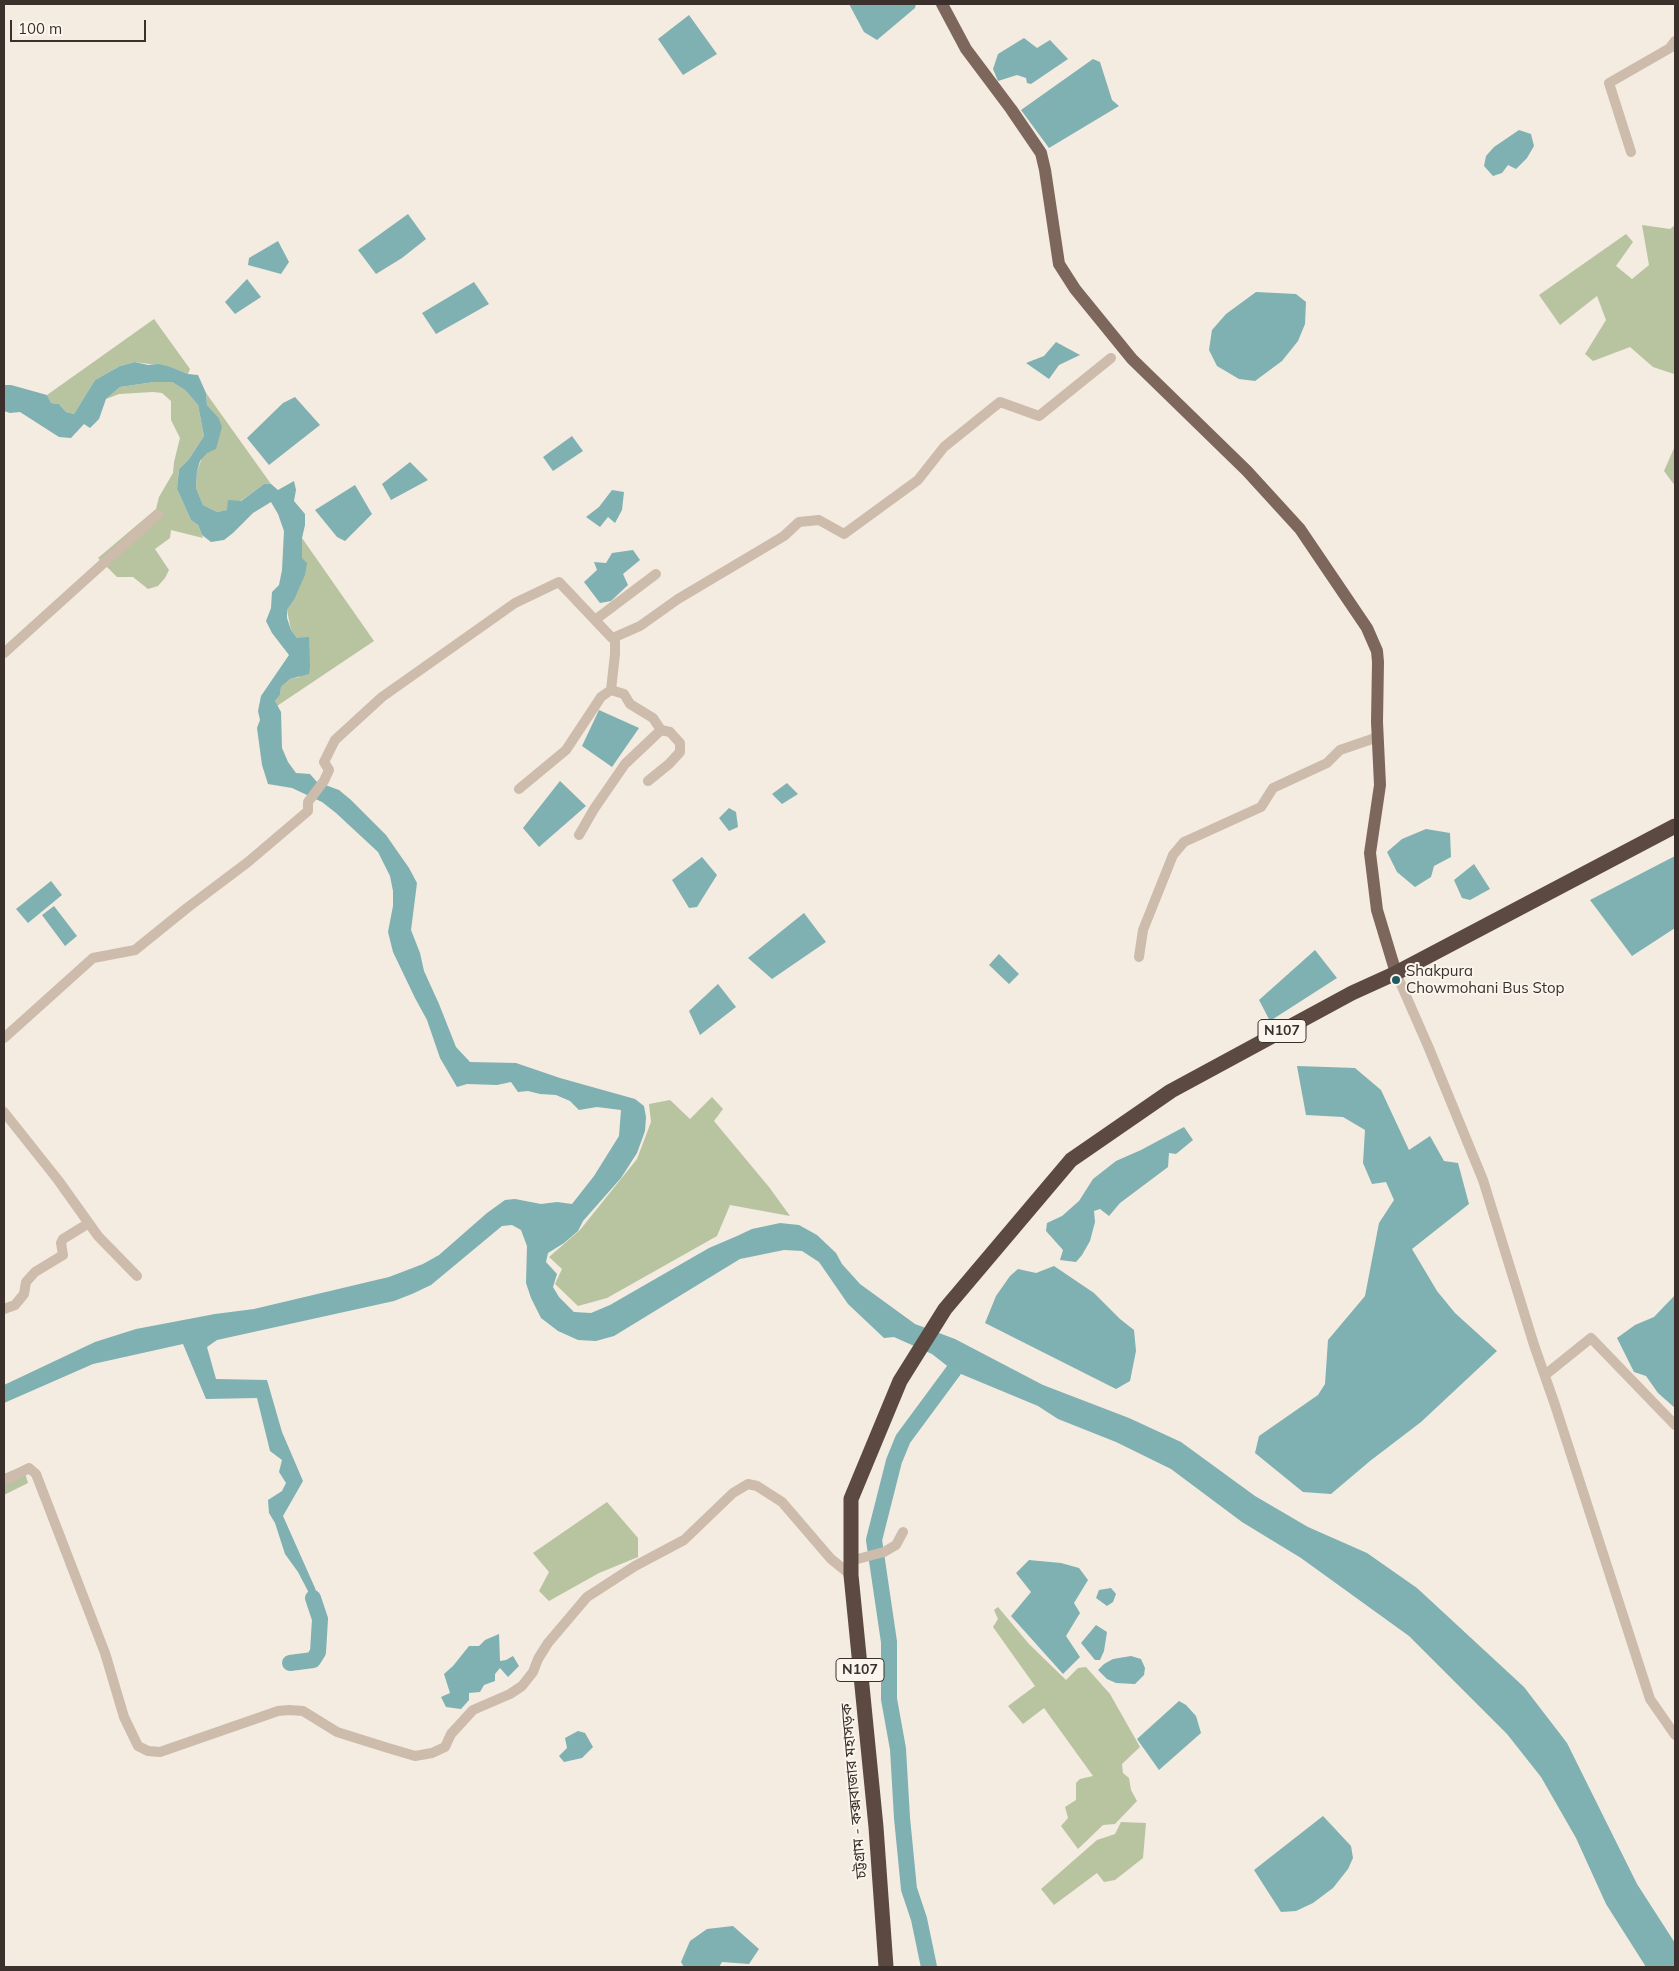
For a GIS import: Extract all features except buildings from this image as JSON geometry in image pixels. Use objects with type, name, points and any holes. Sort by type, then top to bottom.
[{"type":"highway","name":"N107","points":[[1396,973],[1675,826]]},
{"type":"highway","name":"চট্টগ্রাম - কক্সবাজার মহাসড়ক","points":[[886,1967],[851,1499],[900,1381],[944,1309],[1071,1160],[1171,1091],[1352,992],[1396,973]]},
{"type":"main road","points":[[942,4],[966,49],[1041,153],[1047,178],[1059,264],[1075,289],[1132,359],[1248,472],[1300,529],[1367,628],[1377,651],[1378,662],[1380,785],[1370,853],[1377,910],[1396,973]]},
{"type":"street","points":[[1631,152],[1609,83],[1670,48],[1675,42]]},
{"type":"street","points":[[4,1038],[93,958],[135,950],[248,862],[308,811],[308,802],[324,781],[329,770],[324,762],[335,740],[382,697],[515,603],[559,582],[612,638],[615,637],[640,626],[678,599],[784,536],[799,522],[819,520],[844,534],[918,480],[944,447],[1000,402],[1039,416],[1111,358]]},
{"type":"street","points":[[4,653],[158,514]]},
{"type":"street","points":[[595,620],[656,574]]},
{"type":"street","points":[[519,789],[566,750],[601,697],[611,690],[615,637]]},
{"type":"street","points":[[611,690],[624,694],[630,704],[653,718],[661,730],[670,732],[680,743],[680,752],[669,764],[648,780]]},
{"type":"street","points":[[579,835],[594,808],[625,764],[661,730]]},
{"type":"street","points":[[1139,956],[1143,930],[1173,854],[1184,842],[1261,808],[1273,788],[1327,763],[1340,750],[1378,737]]},
{"type":"street","points":[[1396,973],[1483,1180],[1650,1698],[1675,1735]]},
{"type":"street","points":[[4,1112],[58,1180],[98,1236],[137,1276]]},
{"type":"street","points":[[4,1310],[15,1305],[24,1294],[26,1282],[35,1272],[63,1255],[61,1243],[63,1239],[89,1223]]},
{"type":"street","points":[[1545,1375],[1591,1338],[1675,1425]]},
{"type":"street","points":[[4,1481],[29,1468],[36,1474],[104,1653],[124,1716],[138,1746],[148,1751],[160,1752],[278,1711],[289,1710],[303,1712],[337,1732],[388,1748],[415,1756],[432,1753],[445,1747],[451,1734],[473,1710],[510,1694],[522,1686],[534,1672],[538,1659],[548,1643],[587,1597],[635,1566],[684,1540],[733,1493],[748,1484],[757,1486],[782,1502],[831,1559],[855,1565],[896,1545],[903,1532]]},
{"type":"green space","points":[[1642,225],[1670,229],[1675,225],[1675,376],[1653,367],[1630,347],[1593,361],[1585,354],[1606,320],[1597,296],[1560,325],[1539,295],[1626,234],[1633,242],[1616,266],[1632,279],[1649,265]]},
{"type":"green space","points":[[154,319],[190,369],[188,374],[171,367],[135,362],[120,366],[95,380],[74,414],[66,412],[59,404],[51,403],[47,395]]},
{"type":"green space","points":[[154,382],[172,382],[185,390],[198,405],[204,436],[189,459],[179,469],[177,489],[191,520],[198,525],[203,538],[171,530],[170,538],[155,549],[169,570],[158,586],[148,589],[133,577],[117,577],[98,558],[156,509],[159,497],[173,473],[180,438],[171,420],[171,401],[162,393],[153,392],[119,394],[106,399],[120,387]]},
{"type":"green space","points":[[206,393],[271,484],[264,484],[228,510],[217,512],[203,505],[196,488],[197,471],[218,417],[207,405]]},
{"type":"green space","points":[[1675,446],[1675,486],[1664,471]]},
{"type":"green space","points":[[302,538],[374,641],[277,706],[275,701],[280,695],[281,687],[290,679],[300,677],[297,638],[291,630],[287,610],[294,600],[302,558]]},
{"type":"green space","points":[[712,1097],[723,1109],[714,1121],[769,1187],[790,1216],[730,1205],[717,1236],[607,1298],[578,1306],[555,1284],[562,1269],[549,1257],[580,1230],[637,1159],[651,1122],[649,1104],[670,1100],[690,1119]]},
{"type":"green space","points":[[23,1466],[28,1483],[4,1495],[4,1474]]},
{"type":"green space","points":[[607,1502],[638,1538],[638,1557],[599,1573],[549,1601],[539,1591],[549,1572],[533,1553]]},
{"type":"green space","points":[[998,1607],[1029,1644],[1066,1680],[1078,1668],[1086,1667],[1110,1694],[1140,1747],[1122,1764],[1123,1773],[1129,1778],[1131,1790],[1137,1801],[1115,1824],[1103,1825],[1078,1849],[1061,1826],[1068,1818],[1065,1807],[1076,1800],[1076,1783],[1080,1779],[1093,1776],[1044,1708],[1023,1724],[1008,1706],[1035,1686],[993,1627],[998,1619],[994,1610]]},
{"type":"green space","points":[[1121,1822],[1146,1823],[1143,1858],[1115,1880],[1104,1882],[1097,1873],[1054,1905],[1041,1889],[1097,1840],[1115,1834]]},
{"type":"water","points":[[849,4],[916,4],[915,8],[877,40],[864,32]]},
{"type":"water","points":[[689,15],[717,54],[683,75],[658,39]]},
{"type":"water","points":[[1024,38],[1037,48],[1050,40],[1068,59],[1031,84],[1027,83],[1026,78],[1017,75],[998,81],[993,69],[998,54]]},
{"type":"water","points":[[1093,59],[1100,62],[1112,100],[1119,106],[1049,148],[1021,110]]},
{"type":"water","points":[[1519,130],[1531,134],[1534,146],[1527,158],[1516,169],[1508,165],[1502,173],[1493,176],[1484,166],[1486,156],[1494,147]]},
{"type":"water","points":[[408,214],[426,239],[402,258],[376,274],[358,250]]},
{"type":"water","points":[[278,241],[289,262],[281,274],[248,265],[249,258]]},
{"type":"water","points":[[247,279],[261,297],[235,314],[225,302]]},
{"type":"water","points":[[474,282],[489,304],[436,334],[422,313]]},
{"type":"water","points":[[1256,292],[1296,294],[1306,302],[1305,324],[1298,341],[1282,361],[1255,381],[1239,379],[1217,366],[1209,350],[1212,330],[1226,314]]},
{"type":"water","points":[[1056,342],[1080,355],[1059,365],[1049,379],[1026,363],[1044,356]]},
{"type":"water","points":[[135,362],[148,365],[159,364],[188,374],[198,375],[206,393],[207,405],[218,417],[222,427],[216,449],[207,453],[200,461],[197,471],[196,488],[203,505],[217,512],[227,510],[228,500],[241,501],[264,484],[271,484],[278,490],[294,481],[296,490],[294,501],[305,514],[302,558],[307,563],[305,575],[294,600],[287,610],[287,618],[291,630],[297,638],[309,637],[310,667],[309,674],[290,679],[281,687],[280,695],[275,701],[281,712],[282,748],[288,762],[296,773],[310,774],[317,782],[339,790],[351,800],[386,835],[409,868],[417,883],[411,930],[420,953],[424,971],[456,1047],[470,1062],[516,1063],[560,1078],[635,1099],[644,1106],[646,1117],[645,1131],[637,1153],[621,1178],[583,1221],[578,1231],[548,1253],[546,1262],[557,1274],[553,1287],[559,1297],[574,1312],[591,1313],[610,1305],[709,1248],[752,1229],[780,1223],[799,1225],[817,1235],[836,1253],[842,1264],[860,1284],[915,1324],[955,1339],[1043,1385],[1129,1418],[1181,1442],[1255,1496],[1308,1527],[1367,1553],[1417,1588],[1524,1687],[1567,1743],[1637,1884],[1675,1943],[1675,1967],[1646,1967],[1606,1904],[1576,1838],[1541,1777],[1507,1734],[1409,1636],[1301,1558],[1242,1522],[1171,1469],[1116,1442],[1058,1419],[1038,1406],[961,1374],[932,1354],[894,1337],[884,1338],[848,1304],[819,1262],[802,1251],[784,1250],[740,1259],[614,1336],[596,1341],[578,1340],[558,1331],[541,1318],[526,1283],[527,1246],[521,1230],[512,1225],[502,1226],[431,1285],[412,1294],[394,1301],[217,1340],[207,1347],[216,1379],[267,1380],[282,1432],[303,1481],[283,1516],[315,1588],[325,1618],[315,1621],[310,1595],[298,1572],[285,1554],[275,1523],[269,1513],[268,1500],[282,1491],[286,1483],[279,1472],[282,1460],[270,1451],[257,1398],[206,1399],[183,1344],[93,1364],[4,1403],[4,1385],[95,1342],[136,1329],[215,1314],[254,1309],[389,1277],[423,1264],[439,1255],[487,1213],[505,1200],[515,1199],[541,1204],[557,1202],[572,1204],[594,1176],[619,1136],[621,1110],[597,1107],[579,1110],[570,1101],[556,1095],[528,1091],[518,1092],[511,1082],[497,1085],[467,1084],[457,1087],[440,1058],[427,1020],[393,952],[388,932],[393,906],[393,891],[390,876],[378,852],[322,802],[292,788],[268,784],[262,765],[257,728],[260,720],[258,711],[261,696],[289,655],[272,633],[266,621],[271,608],[272,592],[279,585],[282,570],[284,531],[271,502],[253,513],[224,540],[211,542],[202,535],[198,525],[191,520],[177,489],[179,469],[189,459],[204,436],[198,405],[185,390],[172,382],[154,382],[120,387],[106,399],[99,419],[90,428],[84,424],[71,438],[59,437],[20,412],[10,413],[4,411],[4,385],[11,385],[47,395],[51,403],[59,404],[66,412],[74,414],[95,380],[120,366]]},
{"type":"water","points":[[295,397],[320,425],[269,465],[247,438],[283,403]]},
{"type":"water","points":[[572,436],[583,451],[553,471],[543,457]]},
{"type":"water","points":[[410,462],[428,480],[391,500],[382,484]]},
{"type":"water","points":[[355,485],[372,514],[345,541],[337,537],[315,510]]},
{"type":"water","points":[[612,490],[624,492],[622,510],[615,523],[608,517],[600,527],[586,517],[599,507]]},
{"type":"water","points":[[633,550],[640,560],[623,574],[628,585],[611,601],[600,603],[584,582],[597,570],[594,562],[606,563],[612,553]]},
{"type":"water","points":[[599,710],[639,728],[612,767],[582,746]]},
{"type":"water","points":[[560,781],[586,806],[539,847],[523,828]]},
{"type":"water","points":[[787,783],[798,794],[782,804],[772,794]]},
{"type":"water","points":[[729,808],[736,812],[738,827],[729,831],[719,818]]},
{"type":"water","points":[[1426,829],[1450,833],[1451,857],[1434,866],[1431,877],[1415,887],[1397,872],[1387,852],[1402,839]]},
{"type":"water","points":[[1675,856],[1675,928],[1632,956],[1590,900]]},
{"type":"water","points":[[702,857],[717,875],[697,907],[689,908],[672,880]]},
{"type":"water","points":[[1474,864],[1490,889],[1470,900],[1462,898],[1454,880]]},
{"type":"water","points":[[51,881],[62,895],[28,923],[16,909]]},
{"type":"water","points":[[54,906],[77,936],[65,946],[42,915]]},
{"type":"water","points":[[804,913],[826,942],[772,979],[748,958]]},
{"type":"water","points":[[1315,950],[1337,978],[1270,1021],[1259,1000]]},
{"type":"water","points":[[999,954],[1019,974],[1009,984],[989,965]]},
{"type":"water","points":[[718,984],[736,1007],[700,1035],[689,1011]]},
{"type":"water","points":[[1297,1066],[1355,1068],[1381,1090],[1409,1150],[1430,1136],[1444,1161],[1458,1163],[1469,1204],[1412,1249],[1437,1291],[1455,1313],[1497,1351],[1421,1422],[1331,1494],[1303,1492],[1255,1453],[1259,1436],[1318,1395],[1325,1384],[1328,1340],[1365,1296],[1379,1223],[1394,1200],[1386,1182],[1372,1184],[1363,1163],[1365,1130],[1343,1117],[1306,1115]]},
{"type":"water","points":[[1184,1127],[1193,1140],[1176,1154],[1169,1153],[1168,1167],[1120,1203],[1109,1216],[1100,1209],[1094,1211],[1095,1222],[1090,1241],[1082,1255],[1076,1262],[1060,1260],[1063,1250],[1046,1231],[1047,1223],[1062,1216],[1079,1201],[1093,1179],[1116,1161]]},
{"type":"water","points":[[1054,1266],[1094,1293],[1134,1330],[1136,1351],[1130,1381],[1116,1389],[985,1323],[996,1296],[1010,1276],[1018,1269],[1036,1273]]},
{"type":"water","points":[[1675,1295],[1675,1408],[1658,1393],[1646,1376],[1634,1372],[1617,1338],[1635,1325],[1654,1317]]},
{"type":"water","points":[[1029,1560],[1061,1563],[1079,1568],[1088,1580],[1074,1603],[1080,1613],[1066,1636],[1080,1657],[1063,1674],[1011,1616],[1031,1592],[1016,1573]]},
{"type":"water","points":[[1111,1588],[1116,1594],[1113,1602],[1107,1606],[1096,1598],[1099,1590]]},
{"type":"water","points":[[1096,1625],[1107,1632],[1104,1651],[1100,1660],[1095,1660],[1081,1643]]},
{"type":"water","points":[[499,1634],[500,1661],[513,1656],[519,1666],[508,1677],[500,1668],[495,1674],[495,1681],[484,1685],[480,1692],[469,1693],[469,1700],[461,1709],[446,1707],[441,1697],[450,1693],[444,1674],[469,1646],[479,1646],[485,1640]]},
{"type":"water","points":[[1131,1656],[1141,1659],[1145,1668],[1144,1675],[1135,1684],[1116,1683],[1107,1679],[1098,1670],[1113,1659]]},
{"type":"water","points":[[1179,1701],[1186,1705],[1196,1716],[1201,1733],[1159,1770],[1137,1739]]},
{"type":"water","points":[[578,1731],[585,1733],[593,1747],[582,1758],[564,1762],[559,1756],[567,1748],[565,1738]]},
{"type":"water","points":[[1323,1816],[1351,1846],[1353,1858],[1348,1869],[1333,1888],[1313,1903],[1296,1911],[1281,1912],[1254,1870]]},
{"type":"water","points":[[733,1926],[759,1949],[749,1964],[722,1962],[719,1967],[684,1967],[681,1962],[690,1941],[707,1929]]},
{"type":"waterway","points":[[929,1967],[919,1919],[909,1889],[898,1749],[889,1699],[889,1642],[874,1540],[894,1461],[903,1439],[954,1370],[956,1362]]},
{"type":"waterway","points":[[290,1663],[313,1660],[318,1652],[320,1619],[313,1598]]},
{"type":"place","name":"Shakpura Chowmohani Bus Stop","points":[[1396,980]]}]
